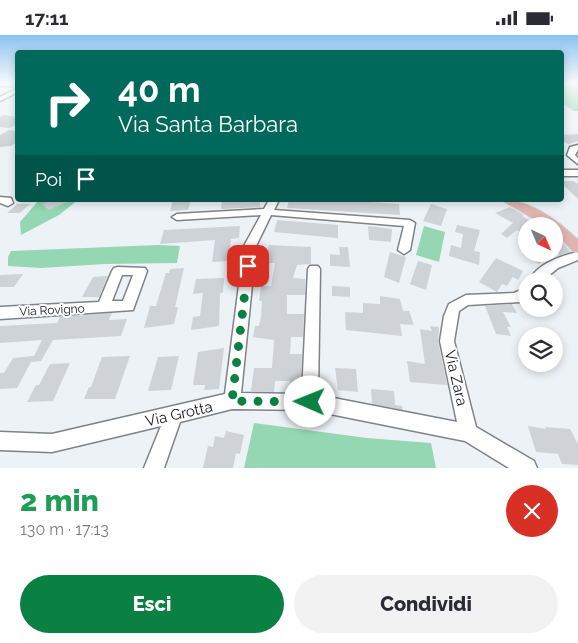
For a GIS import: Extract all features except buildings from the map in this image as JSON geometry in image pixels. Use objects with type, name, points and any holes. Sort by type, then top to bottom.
[{"type":"main road","points":[[512,202],[557,227],[578,247]]},
{"type":"street","points":[[571,155],[573,149],[578,147]]},
{"type":"street","points":[[564,154],[571,155],[578,161]]},
{"type":"street","points":[[564,173],[578,173]]},
{"type":"street","points":[[232,401],[250,247],[273,202]]},
{"type":"street","points":[[177,217],[266,212],[410,223],[404,250]]},
{"type":"street","points":[[545,272],[566,259],[578,256]]},
{"type":"street","points":[[310,402],[314,269]]},
{"type":"street","name":"Via Zara","points":[[468,433],[447,341],[451,316],[454,308],[466,300],[518,297]]},
{"type":"street","name":"Via Rovigno","points":[[0,313],[104,307]]},
{"type":"street","name":"Via Grotta","points":[[0,441],[52,443],[232,401],[310,402],[468,433],[527,468]]},
{"type":"street","points":[[154,468],[174,415]]},
{"type":"green space","points":[[564,103],[578,103],[578,111],[574,111]]},
{"type":"green space","points":[[37,202],[75,202],[59,215],[21,235],[20,222]]},
{"type":"green space","points":[[424,226],[445,232],[439,262],[416,255]]},
{"type":"green space","points":[[158,245],[180,246],[177,263],[105,264],[41,268],[8,266],[8,257],[11,251]]},
{"type":"green space","points":[[254,423],[367,438],[431,443],[436,468],[244,468]]},
{"type":"route","points":[[248,266],[232,401],[310,402]]}]
